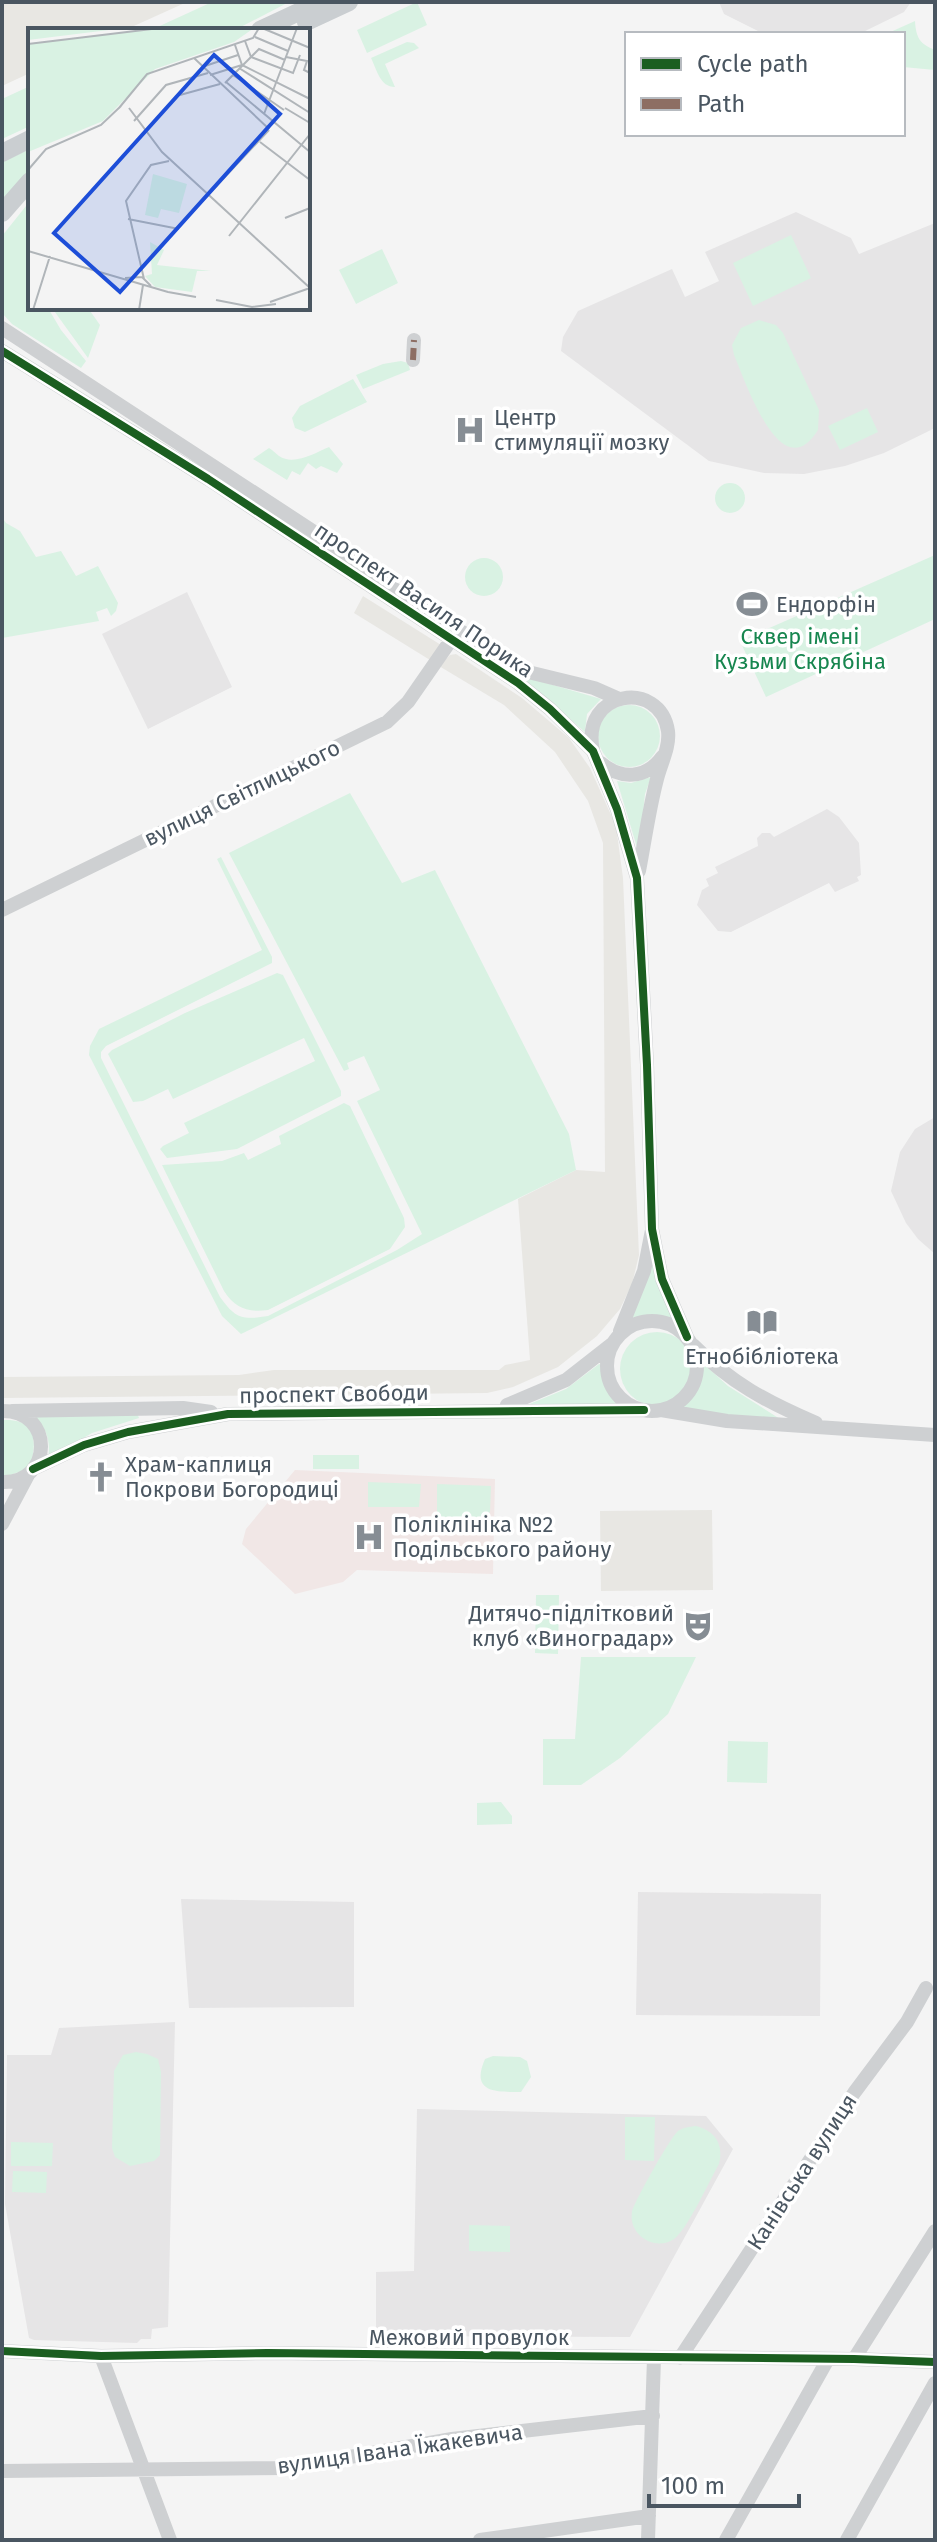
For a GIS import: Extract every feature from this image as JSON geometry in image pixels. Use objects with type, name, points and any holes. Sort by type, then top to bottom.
[{"type":"main road","points":[[264,28],[320,2]]},
{"type":"main road","points":[[293,28],[349,2]]},
{"type":"main road","points":[[2,153],[28,140]]},
{"type":"main road","points":[[2,213],[28,183]]},
{"type":"street","name":"проспект Василя Порика","points":[[2,328],[512,664],[524,671],[594,688],[619,699]]},
{"type":"street","points":[[413,360],[414,340]]},
{"type":"street","name":"проспект Василя Порика","points":[[2,351],[208,479],[518,683],[550,709],[609,770],[621,775],[647,772],[665,753]]},
{"type":"street","name":"вулиця Світлицького","points":[[2,910],[387,722],[408,702],[451,640]]},
{"type":"street","name":"проспект Василя Порика","points":[[637,878],[656,779],[668,743],[668,729],[664,717],[655,707],[631,697],[607,704],[598,713],[590,738],[617,809],[637,878],[652,1229],[662,1279],[689,1340]]},
{"type":"street","name":"проспект Василя Порика","points":[[615,1340],[644,1271],[652,1229]]},
{"type":"street","points":[[824,1426],[757,1396],[730,1379],[673,1326],[648,1321],[631,1326],[615,1340],[608,1360],[612,1385],[622,1399],[644,1410],[727,1421],[935,1435]]},
{"type":"street","name":"проспект Свободи","points":[[495,1410],[566,1380],[615,1340]]},
{"type":"street","points":[[661,1410],[676,1403],[693,1385],[697,1360],[689,1340]]},
{"type":"street","name":"проспект Свободи","points":[[7,1411],[183,1408],[228,1414],[644,1410]]},
{"type":"street","points":[[2,1524],[42,1449],[40,1434],[32,1422],[7,1411]]},
{"type":"street","name":"проспект Свободи","points":[[2,1482],[15,1481],[84,1445],[128,1432],[228,1414]]},
{"type":"street","name":"Канівська вулиця","points":[[680,2358],[854,2093],[907,2022],[926,1988]]},
{"type":"street","points":[[854,2359],[935,2231]]},
{"type":"street","name":"Межовий провулок","points":[[2,2351],[101,2356],[267,2353],[935,2362]]},
{"type":"street","points":[[101,2356],[170,2540]]},
{"type":"street","points":[[648,2540],[654,2358]]},
{"type":"street","points":[[726,2540],[828,2359]]},
{"type":"street","points":[[847,2540],[935,2383]]},
{"type":"street","name":"вулиця Івана Їжакевича","points":[[2,2471],[287,2468],[452,2439],[653,2416]]},
{"type":"street","points":[[480,2540],[649,2516]]},
{"type":"shaded area","points":[[2,2],[187,2],[129,28],[28,28],[28,74],[2,86]]},
{"type":"shaded area","points":[[719,2],[911,2],[904,12],[863,32],[760,32],[724,14]]},
{"type":"shaded area","points":[[796,212],[851,238],[859,254],[935,223],[935,428],[884,453],[845,466],[804,474],[764,473],[709,461],[561,351],[563,337],[578,311],[672,269],[685,297],[719,281],[705,252]]},
{"type":"shaded area","points":[[187,592],[232,687],[148,729],[102,634]]},
{"type":"shaded area","points":[[363,596],[441,645],[430,660],[354,613]]},
{"type":"shaded area","points":[[456,654],[522,698],[569,738],[590,768],[616,826],[623,878],[639,1255],[632,1284],[620,1309],[597,1336],[558,1367],[513,1387],[487,1393],[2,1398],[2,1377],[239,1375],[274,1370],[499,1370],[505,1365],[530,1360],[518,1199],[576,1170],[605,1172],[603,843],[588,801],[555,752],[504,705],[439,666],[450,655]]},
{"type":"shaded area","points":[[827,809],[839,817],[859,843],[859,881],[835,892],[829,883],[731,932],[718,931],[697,905],[702,890],[709,886],[706,879],[718,873],[715,867],[758,846],[757,838],[762,833],[770,833],[774,837]]},
{"type":"shaded area","points":[[935,1117],[935,1254],[906,1223],[891,1191],[900,1152],[915,1129]]},
{"type":"shaded area","name":"Поліклініка №2 Подільського району","points":[[295,1470],[495,1479],[493,1574],[357,1570],[343,1582],[295,1594],[242,1544],[246,1529]]},
{"type":"shaded area","points":[[712,1510],[713,1590],[601,1591],[600,1511]]},
{"type":"shaded area","points":[[638,1892],[821,1894],[820,2016],[636,2015]]},
{"type":"shaded area","points":[[181,1899],[354,1902],[354,2007],[189,2008]]},
{"type":"shaded area","points":[[175,2022],[168,2327],[152,2329],[151,2339],[141,2339],[137,2343],[29,2338],[5,2204],[7,2055],[51,2055],[59,2028]]},
{"type":"shaded area","points":[[417,2109],[706,2116],[733,2149],[630,2337],[376,2336],[376,2272],[414,2271]]},
{"type":"green space","points":[[212,2],[289,2],[239,28],[155,28]]},
{"type":"green space","points":[[417,2],[427,25],[367,53],[357,30]]},
{"type":"green space","points":[[915,21],[920,40],[935,50],[935,70],[905,67],[905,32],[890,32]]},
{"type":"green space","points":[[407,42],[419,48],[385,64],[395,87],[390,86],[380,77],[371,58]]},
{"type":"green space","points":[[28,87],[28,127],[2,139],[2,99]]},
{"type":"green space","points":[[28,150],[28,172],[2,201],[2,162]]},
{"type":"green space","points":[[28,204],[28,310],[49,310],[86,361],[81,368],[12,324],[2,313],[2,236]]},
{"type":"green space","points":[[791,235],[811,278],[753,306],[733,263]]},
{"type":"green space","points":[[382,249],[398,283],[356,304],[339,270]]},
{"type":"green space","points":[[53,310],[89,310],[100,325],[88,358]]},
{"type":"green space","points":[[759,320],[776,325],[783,333],[819,410],[818,430],[804,445],[791,447],[778,439],[766,424],[734,355],[732,345],[741,328]]},
{"type":"green space","points":[[408,363],[410,370],[363,389],[356,375],[383,364]]},
{"type":"green space","points":[[353,379],[367,402],[305,432],[295,428],[292,418],[300,406]]},
{"type":"green space","points":[[867,408],[878,432],[840,450],[828,426]]},
{"type":"green space","points":[[329,447],[343,464],[337,473],[321,466],[316,469],[308,463],[300,475],[292,471],[287,480],[253,459],[269,448],[291,460]]},
{"type":"green space","points":[[730,483],[741,487],[745,498],[741,509],[730,513],[719,509],[715,498],[719,487]]},
{"type":"green space","points":[[2,517],[20,531],[36,557],[61,551],[76,576],[98,566],[118,603],[116,611],[111,616],[107,608],[96,612],[99,621],[2,638]]},
{"type":"green space","name":"Сквер імені Кузьми Скрябіна","points":[[935,555],[935,619],[766,697],[740,641]]},
{"type":"green space","points":[[484,558],[497,564],[503,577],[497,590],[484,596],[471,590],[465,577],[471,564]]},
{"type":"green space","points":[[519,675],[601,699],[587,714],[585,732]]},
{"type":"green space","points":[[629,705],[641,707],[651,714],[658,724],[658,748],[651,758],[641,765],[629,767],[617,765],[607,758],[600,748],[598,736],[600,724],[607,714],[617,707]]},
{"type":"green space","points":[[651,777],[645,794],[639,854],[617,781],[631,783]]},
{"type":"green space","points":[[350,793],[402,883],[435,870],[569,1134],[576,1170],[241,1334],[222,1316],[89,1055],[90,1046],[99,1029],[262,950],[217,859],[221,857],[272,957],[272,963],[106,1046],[101,1052],[101,1058],[220,1297],[240,1316],[268,1316],[422,1234],[357,1101],[380,1090],[364,1056],[347,1063],[349,1069],[344,1071],[229,853]]},
{"type":"green space","points":[[277,973],[283,975],[341,1096],[237,1149],[167,1158],[160,1149],[189,1133],[184,1123],[315,1061],[304,1038],[173,1099],[168,1089],[143,1101],[133,1102],[108,1054],[185,1013]]},
{"type":"green space","points":[[344,1103],[350,1106],[404,1218],[405,1227],[390,1249],[268,1310],[243,1308],[224,1291],[162,1165],[222,1161],[244,1153],[248,1160],[281,1144],[279,1136]]},
{"type":"green space","points":[[650,1260],[676,1323],[655,1316],[632,1318]]},
{"type":"green space","points":[[650,1332],[664,1332],[678,1338],[688,1348],[694,1369],[692,1383],[678,1400],[664,1406],[650,1406],[636,1400],[626,1390],[620,1376],[620,1362],[626,1348],[636,1338]]},
{"type":"green space","points":[[599,1364],[602,1365],[605,1383],[618,1405],[527,1405],[566,1389]]},
{"type":"green space","points":[[706,1366],[728,1386],[780,1419],[779,1423],[678,1409],[696,1391],[702,1367]]},
{"type":"green space","points":[[137,1413],[139,1418],[92,1433],[48,1459],[47,1436],[35,1417]]},
{"type":"green space","points":[[2,1420],[14,1420],[29,1427],[34,1449],[30,1468],[2,1478]]},
{"type":"green space","points":[[313,1455],[359,1455],[359,1469],[313,1469]]},
{"type":"green space","points":[[368,1482],[421,1484],[419,1507],[368,1507]]},
{"type":"green space","points":[[437,1484],[491,1486],[490,1512],[481,1520],[437,1518]]},
{"type":"green space","points":[[536,1595],[559,1595],[558,1654],[535,1653]]},
{"type":"green space","points":[[581,1657],[696,1657],[668,1714],[620,1758],[581,1785],[543,1785],[543,1739],[575,1739]]},
{"type":"green space","points":[[728,1741],[768,1742],[767,1783],[727,1782]]},
{"type":"green space","points":[[501,1802],[512,1816],[512,1824],[477,1825],[477,1803]]},
{"type":"green space","points":[[136,2052],[158,2059],[161,2072],[160,2155],[154,2161],[130,2166],[115,2157],[112,2148],[114,2071],[123,2055]]},
{"type":"green space","points":[[493,2056],[520,2057],[527,2061],[531,2077],[521,2092],[495,2091],[483,2084],[481,2070],[485,2059]]},
{"type":"green space","points":[[625,2117],[655,2117],[654,2161],[625,2160]]},
{"type":"green space","points":[[696,2126],[716,2139],[720,2150],[719,2164],[680,2234],[667,2243],[651,2242],[634,2228],[634,2206],[674,2136],[682,2129]]},
{"type":"green space","points":[[11,2142],[53,2143],[52,2166],[11,2166]]},
{"type":"green space","points":[[13,2171],[47,2172],[46,2193],[12,2192]]},
{"type":"green space","points":[[469,2225],[510,2226],[510,2252],[469,2251]]},
{"type":"marked path","points":[[413,360],[414,340]]},
{"type":"cycle path","points":[[2,351],[208,479],[518,683],[593,751],[617,809],[637,878],[652,1229],[662,1279],[687,1337]]},
{"type":"cycle path","points":[[33,1469],[84,1445],[128,1432],[228,1414],[644,1410]]},
{"type":"cycle path","points":[[2,2351],[101,2356],[267,2353],[935,2362]]},
{"type":"place","name":"Центр стимуляції мозку","points":[[470,430]]},
{"type":"place","name":"Ендорфін","points":[[752,604]]},
{"type":"place","name":"Етнобібліотека","points":[[762,1322]]},
{"type":"place","name":"Храм-каплиця Покрови Богородиці","points":[[101,1477]]},
{"type":"place","name":"Поліклініка №2 Подільського району","points":[[369,1537]]},
{"type":"place","name":"Дитячо-підлітковий клуб «Виноградар»","points":[[698,1626]]}]
